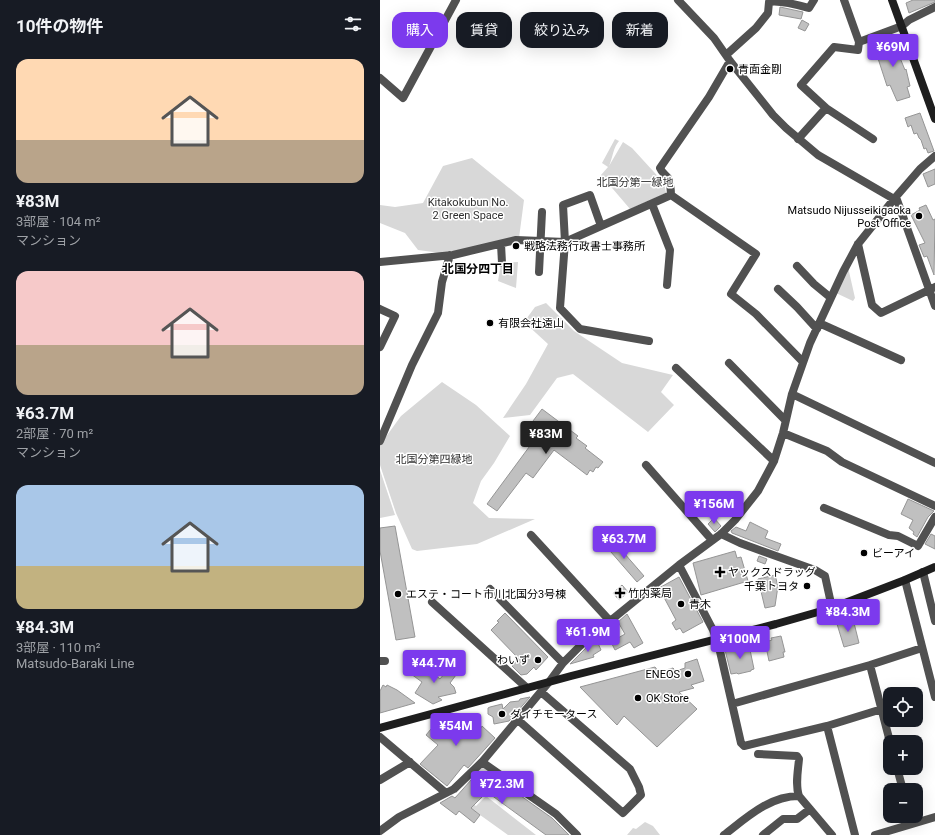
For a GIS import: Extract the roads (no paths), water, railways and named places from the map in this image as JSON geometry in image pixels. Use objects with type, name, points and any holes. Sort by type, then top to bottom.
[{"type":"main road","points":[[892,0],[935,119]]},
{"type":"main road","points":[[380,728],[832,608],[935,567]]},
{"type":"street","points":[[380,78],[403,98],[456,0]]},
{"type":"street","points":[[678,0],[714,38],[773,116],[798,139],[818,155],[895,198],[932,288],[935,306]]},
{"type":"street","points":[[671,195],[668,178],[661,173],[660,168],[709,97],[728,58],[768,13],[769,2],[772,0],[784,1],[809,8],[814,0]]},
{"type":"street","points":[[844,0],[859,42],[858,50],[834,47],[801,85],[826,108],[872,139]]},
{"type":"street","points":[[859,42],[902,26],[909,20],[935,7]]},
{"type":"street","points":[[798,139],[826,108]]},
{"type":"street","points":[[380,831],[399,817],[454,789],[482,762],[541,692],[563,663],[583,643],[679,565],[721,534],[735,520],[758,491],[774,461],[783,433],[792,394],[803,362],[831,298],[858,244],[920,169],[935,156]]},
{"type":"street","points":[[601,226],[590,195],[563,205],[565,242],[560,308],[580,329],[649,341]]},
{"type":"street","points":[[380,262],[450,256],[516,240],[565,242],[671,195]]},
{"type":"street","points":[[671,195],[756,254],[731,294],[756,314],[803,362]]},
{"type":"street","points":[[652,204],[670,250],[667,285]]},
{"type":"street","points":[[539,272],[542,212]]},
{"type":"street","points":[[501,244],[502,263]]},
{"type":"street","points":[[858,244],[872,306],[881,313],[932,288]]},
{"type":"street","points":[[380,441],[412,365],[438,313],[442,282],[450,256]]},
{"type":"street","points":[[797,266],[814,284],[831,298]]},
{"type":"street","points":[[778,289],[818,326],[901,360]]},
{"type":"street","points":[[380,309],[395,316],[380,347]]},
{"type":"street","points":[[729,363],[785,420]]},
{"type":"street","points":[[676,368],[774,461]]},
{"type":"street","points":[[792,394],[935,463]]},
{"type":"street","points":[[783,433],[827,451],[842,462],[935,506]]},
{"type":"street","points":[[646,465],[712,540]]},
{"type":"street","points":[[824,508],[889,536],[898,536],[918,546],[935,517]]},
{"type":"street","points":[[721,534],[740,544],[815,570],[825,576],[832,608]]},
{"type":"street","points":[[531,535],[610,621]]},
{"type":"street","points":[[679,565],[713,630],[741,743],[744,746],[827,726],[882,708]]},
{"type":"street","points":[[923,572],[935,621]]},
{"type":"street","points":[[905,580],[935,697]]},
{"type":"street","points":[[490,589],[563,663]]},
{"type":"street","points":[[432,602],[527,688]]},
{"type":"street","points":[[732,704],[870,666],[922,648]]},
{"type":"street","points":[[870,666],[888,735]]},
{"type":"street","points":[[518,720],[623,812],[641,795],[639,786],[630,769],[541,692]]},
{"type":"street","points":[[827,726],[854,835]]},
{"type":"street","points":[[380,737],[446,793]]},
{"type":"street","points":[[758,754],[797,756],[799,759],[797,778],[798,796],[832,835]]},
{"type":"street","points":[[380,780],[410,762]]},
{"type":"street","points":[[482,762],[556,814],[577,835]]},
{"type":"street","points":[[724,835],[769,802],[789,796],[798,796]]},
{"type":"street","points":[[763,835],[783,819],[797,819],[810,809]]},
{"type":"street","points":[[923,818],[935,817]]},
{"type":"street","points":[[875,835],[903,823]]},
{"type":"place","name":"青面金剛","points":[[730,69]]},
{"type":"place","name":"Matsudo Nijusseikigaoka Post Office","points":[[919,216]]},
{"type":"place","name":"戦略法務行政書士事務所","points":[[516,246]]},
{"type":"place","name":"有限会社遠山","points":[[490,323]]},
{"type":"place","name":"ビーアイ","points":[[864,553]]},
{"type":"place","name":"ヤックスドラッグ","points":[[720,572]]},
{"type":"place","name":"千葉トヨタ","points":[[807,586]]},
{"type":"place","name":"竹内薬局","points":[[620,593]]},
{"type":"place","name":"エステ・コート市川北国分3号棟","points":[[398,594]]},
{"type":"place","name":"青木","points":[[681,604]]},
{"type":"place","name":"わいず","points":[[538,660]]},
{"type":"place","name":"ENEOS","points":[[688,674]]},
{"type":"place","name":"OK Store","points":[[638,698]]},
{"type":"place","name":"ダイチモータース","points":[[502,714]]},
{"type":"district","name":"北国分四丁目","points":[[478,269]]},
{"type":"park label","name":"北国分第一緑地","points":[[635,182]]},
{"type":"park label","name":"Kitakokubun No. 2 Green Space","points":[[468,208]]},
{"type":"park label","name":"北国分第四緑地","points":[[434,459]]}]
